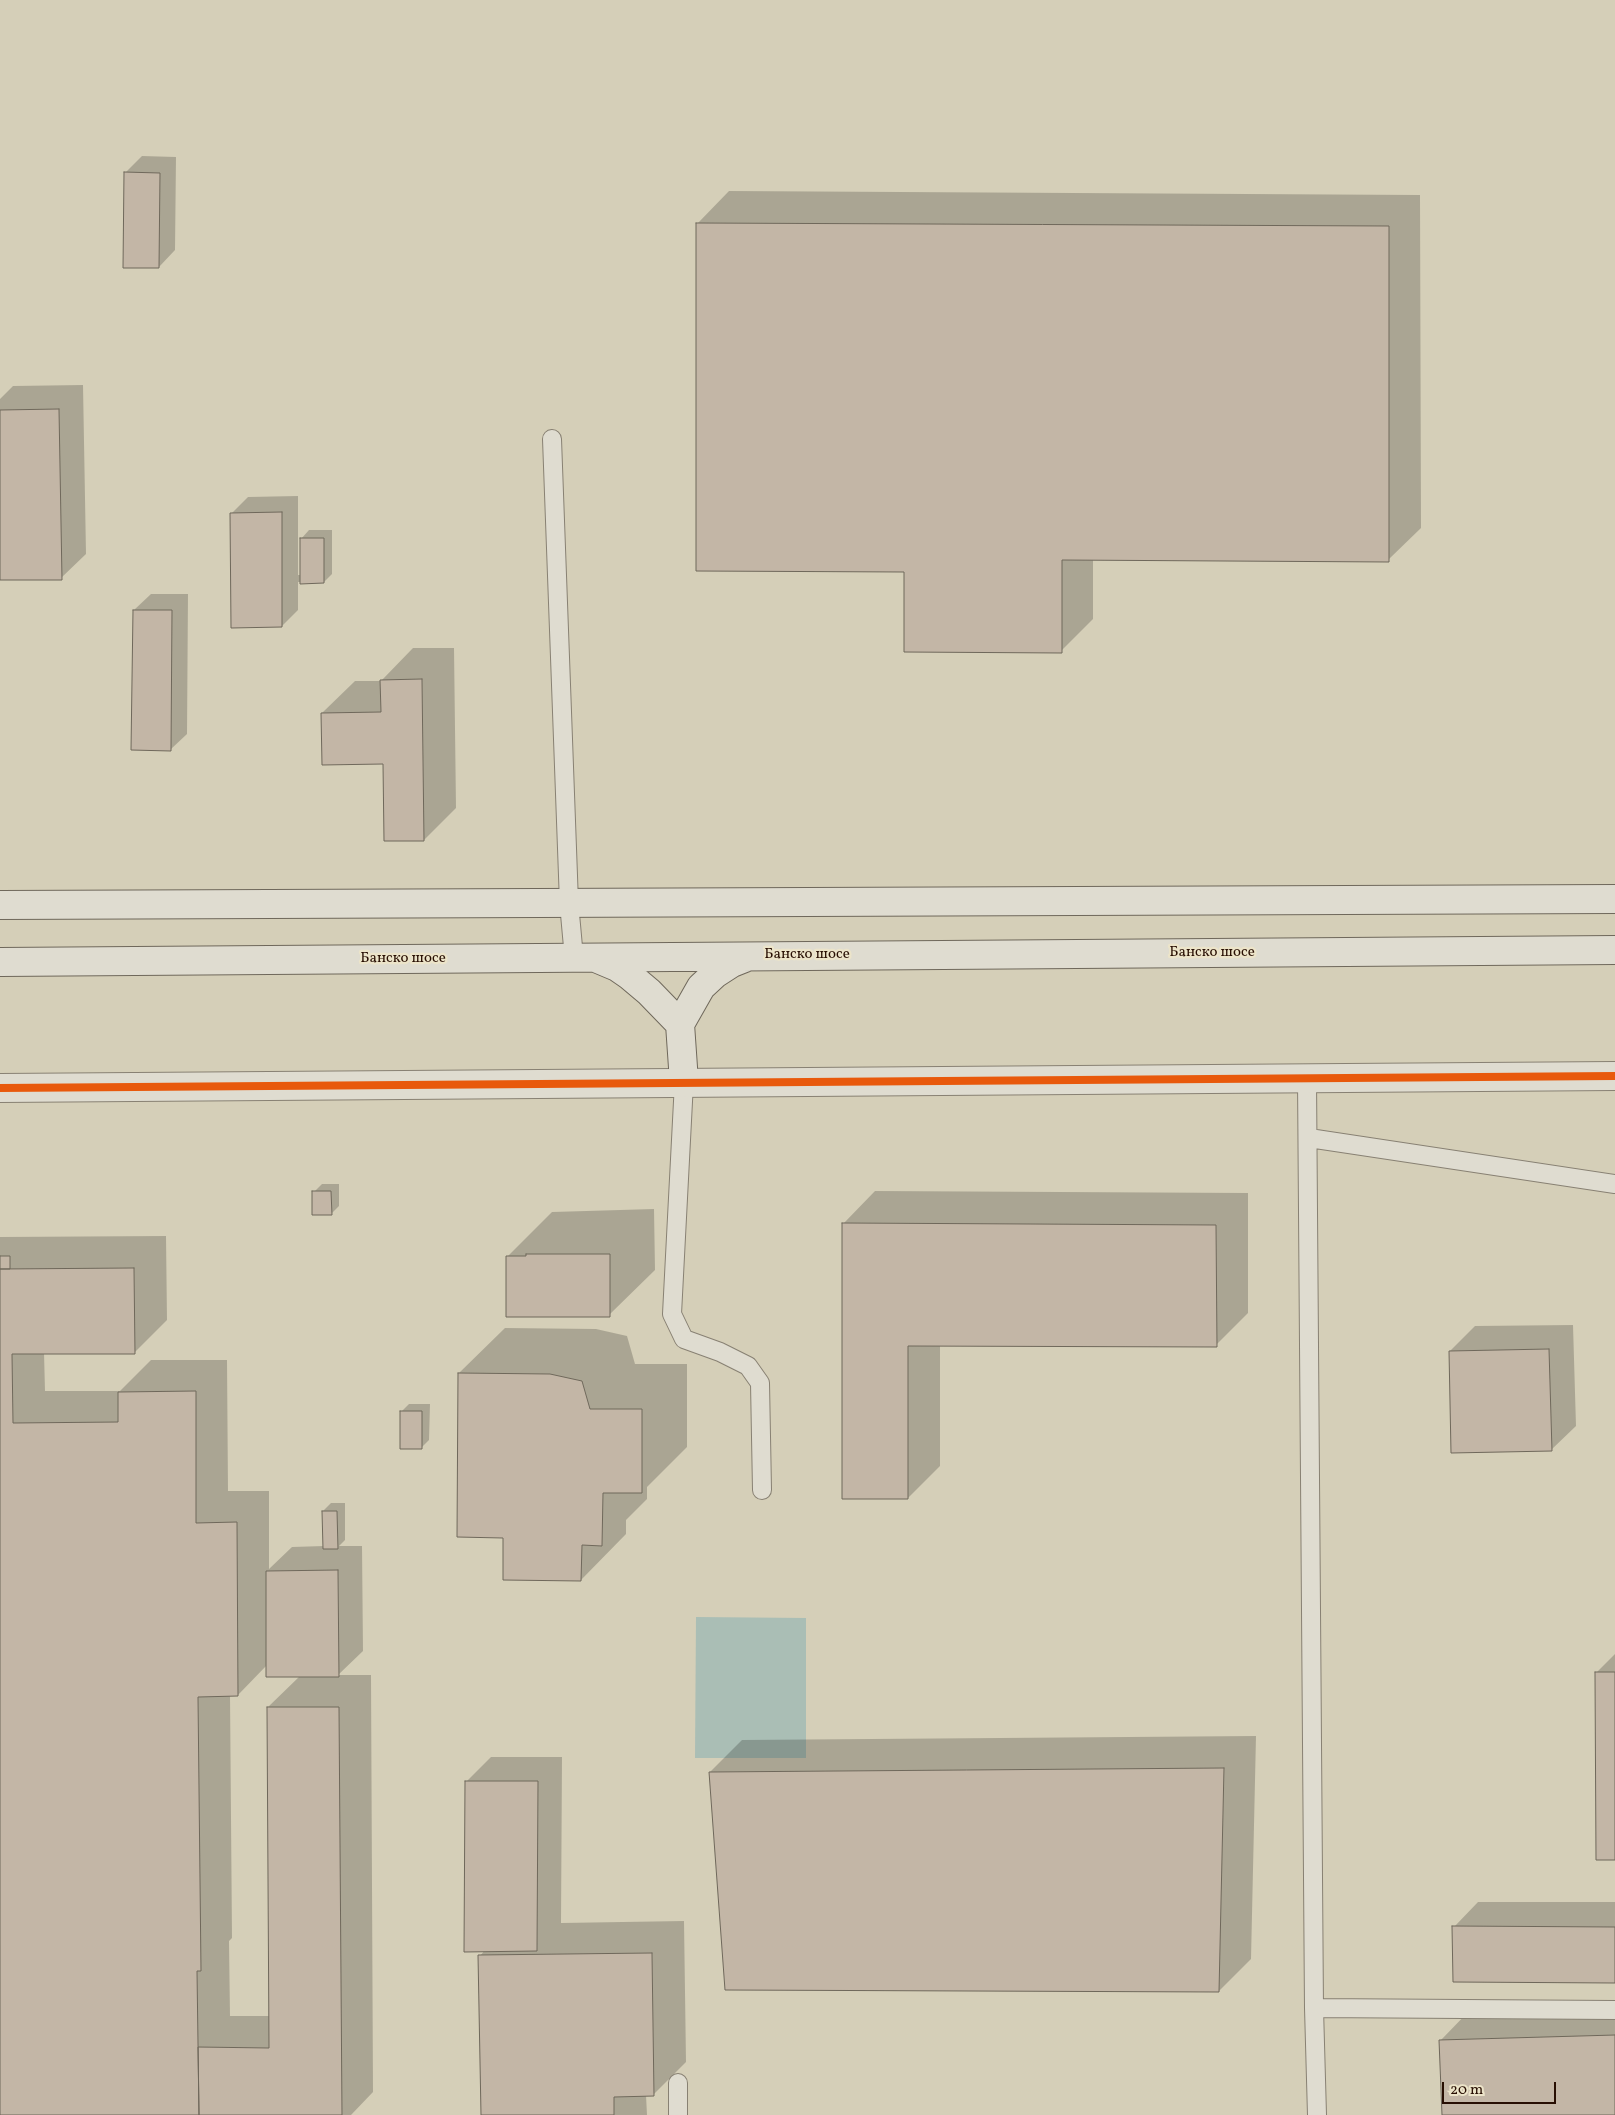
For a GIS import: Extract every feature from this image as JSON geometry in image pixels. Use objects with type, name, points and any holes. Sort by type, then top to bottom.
[{"type":"main road","points":[[0,905],[1615,899]]},
{"type":"main road","name":"Банско шосе","points":[[0,962],[1615,950]]},
{"type":"main road","points":[[684,1082],[680,1024],[701,987],[715,974],[732,963],[753,955]]},
{"type":"main road","points":[[585,958],[617,967],[630,976],[649,992],[680,1024]]},
{"type":"main road","points":[[0,1088],[1615,1076]]},
{"type":"lane","points":[[552,439],[569,903],[585,958]]},
{"type":"lane","points":[[1307,1079],[1309,1138],[1314,2008],[1317,2115]]},
{"type":"lane","points":[[684,1082],[672,1314],[684,1339],[720,1352],[748,1366],[760,1384],[762,1490]]},
{"type":"lane","points":[[1309,1138],[1615,1184]]},
{"type":"lane","points":[[1314,2008],[1615,2010]]},
{"type":"lane","points":[[678,2084],[678,2115]]},
{"type":"shaded area","points":[[696,1617],[806,1618],[806,1758],[695,1758]]},
{"type":"building","points":[[124,172],[160,173],[159,268],[123,268]]},
{"type":"building","points":[[696,223],[1389,226],[1389,562],[1062,560],[1062,653],[904,652],[904,572],[696,571]]},
{"type":"building","points":[[59,409],[62,580],[0,580],[0,410]]},
{"type":"building","points":[[282,512],[282,627],[231,628],[230,513]]},
{"type":"building","points":[[300,538],[324,538],[324,583],[300,584]]},
{"type":"building","points":[[133,610],[172,610],[171,751],[131,750]]},
{"type":"building","points":[[422,679],[424,841],[384,841],[383,764],[322,765],[321,713],[381,712],[380,680]]},
{"type":"building","points":[[312,1191],[331,1191],[332,1215],[312,1215]]},
{"type":"building","points":[[842,1223],[1216,1225],[1217,1347],[908,1346],[908,1499],[842,1499]]},
{"type":"building","points":[[526,1254],[610,1254],[610,1317],[506,1317],[506,1256],[526,1256]]},
{"type":"building","points":[[0,1256],[10,1256],[10,1269],[0,1269]]},
{"type":"building","points":[[134,1268],[135,1354],[12,1354],[13,1423],[118,1422],[118,1392],[196,1391],[196,1523],[237,1522],[238,1696],[198,1697],[201,1971],[197,1971],[199,2115],[0,2115],[0,1269]]},
{"type":"building","points":[[1549,1349],[1552,1451],[1451,1453],[1449,1351]]},
{"type":"building","points":[[458,1373],[550,1374],[582,1381],[590,1409],[642,1409],[642,1493],[603,1493],[602,1546],[582,1545],[581,1581],[503,1580],[503,1538],[457,1537]]},
{"type":"building","points":[[400,1411],[422,1411],[422,1449],[400,1449]]},
{"type":"building","points":[[322,1511],[337,1511],[338,1549],[323,1549]]},
{"type":"building","points":[[338,1570],[339,1677],[266,1677],[266,1571]]},
{"type":"building","points":[[1595,1672],[1615,1672],[1615,1860],[1596,1860]]},
{"type":"building","points":[[267,1707],[339,1707],[342,2115],[199,2115],[198,2047],[269,2048]]},
{"type":"building","points":[[1224,1768],[1219,1992],[725,1990],[709,1772]]},
{"type":"building","points":[[465,1781],[538,1781],[537,1951],[464,1952]]},
{"type":"building","points":[[1452,1926],[1615,1927],[1615,1983],[1453,1982]]},
{"type":"building","points":[[652,1953],[654,2096],[614,2097],[614,2115],[481,2115],[478,1955]]},
{"type":"building","points":[[1615,2035],[1615,2115],[1442,2115],[1439,2040]]},
{"type":"cycle path","points":[[0,1088],[1615,1076]]}]
